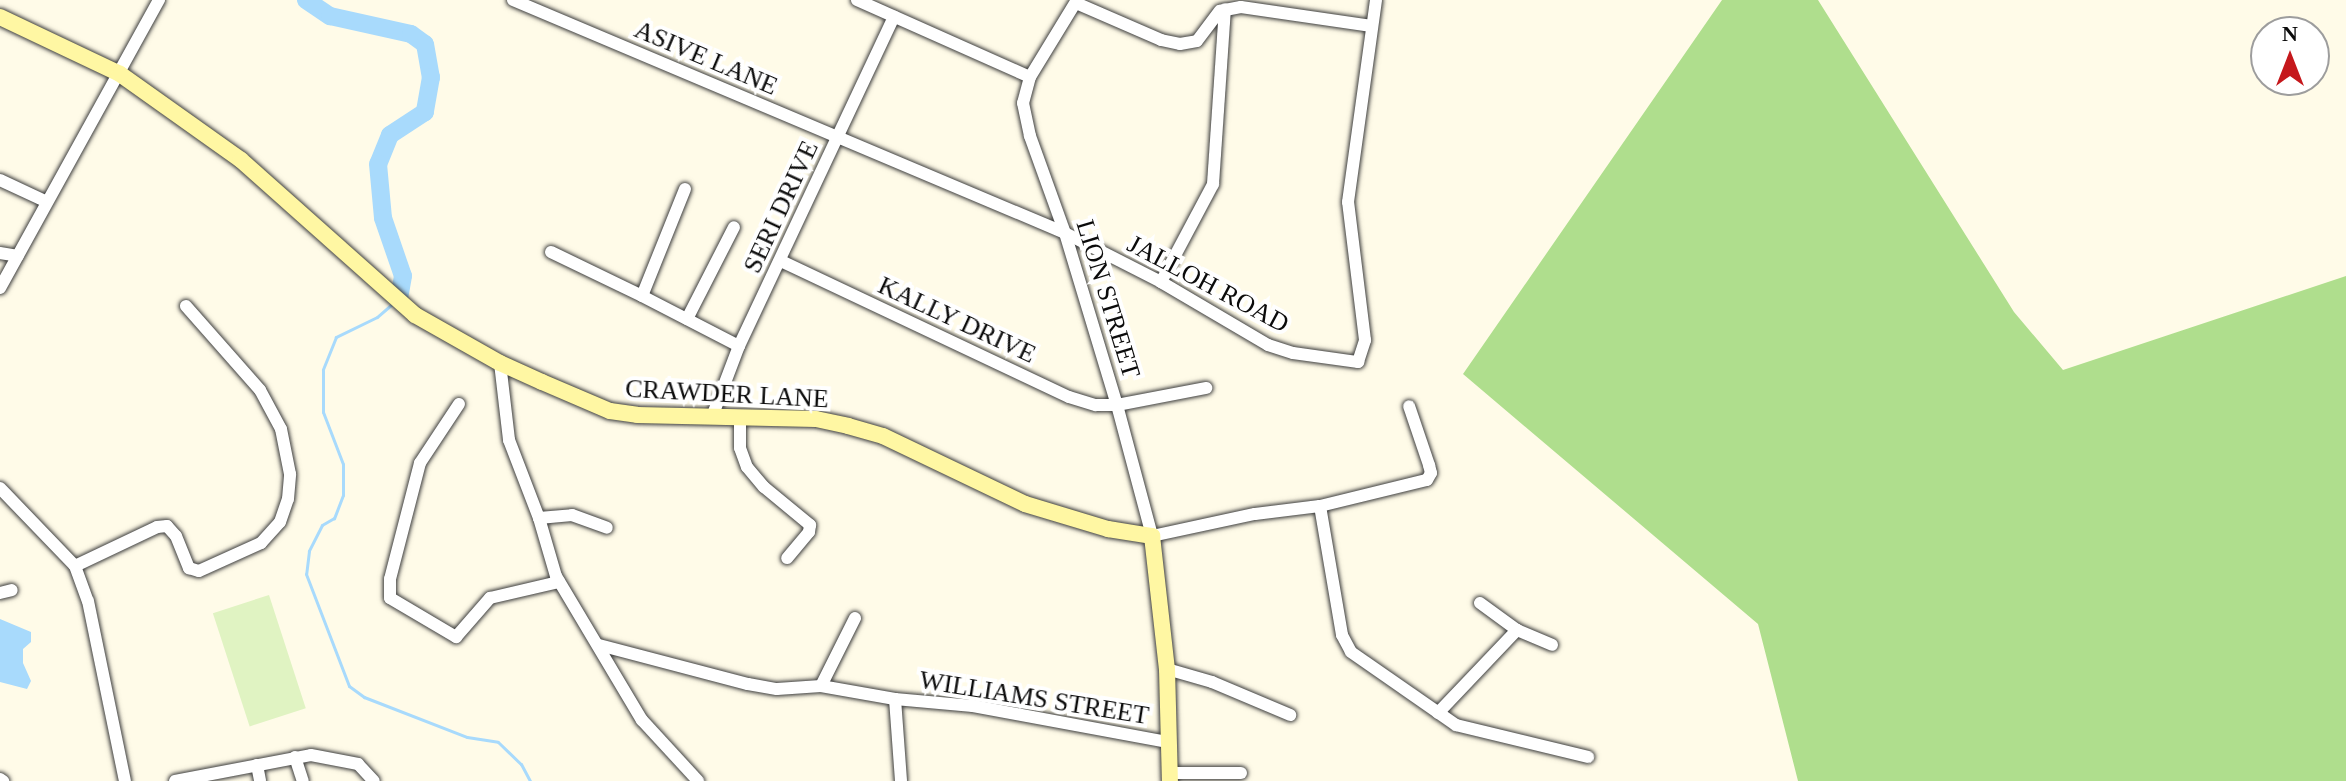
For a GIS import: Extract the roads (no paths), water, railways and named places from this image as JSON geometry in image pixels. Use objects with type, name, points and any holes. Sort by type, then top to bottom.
[{"type":"street","points":[[0,288],[45,201],[120,74],[159,0]]},
{"type":"street","name":"ASIVE LANE","points":[[513,0],[838,138]]},
{"type":"street","points":[[857,0],[890,10],[1030,77],[1076,2],[1161,40],[1180,44],[1197,41],[1225,9],[1261,8],[1372,26]]},
{"type":"street","name":"JALLOH ROAD","points":[[838,138],[1065,233],[1161,282],[1268,345],[1293,353],[1358,362],[1365,340],[1348,202],[1376,0]]},
{"type":"street","points":[[1161,282],[1213,184],[1225,9]]},
{"type":"street","name":"SERI DRIVE","points":[[712,417],[739,346],[838,138],[890,10]]},
{"type":"street","name":"CRAWDER LANE","points":[[0,17],[120,74],[241,160],[400,302],[428,323],[500,363],[610,411],[816,419],[883,436],[1025,504],[1108,529],[1152,536]]},
{"type":"street","name":"LION STREET","points":[[1030,77],[1023,103],[1025,115],[1065,233],[1117,405],[1152,536]]},
{"type":"street","points":[[0,180],[45,201]]},
{"type":"street","points":[[642,296],[685,189]]},
{"type":"street","points":[[687,319],[734,227]]},
{"type":"street","points":[[551,252],[739,346]]},
{"type":"street","points":[[0,253],[18,256]]},
{"type":"street","name":"KALLY DRIVE","points":[[781,261],[1069,397],[1096,405],[1117,405],[1206,388]]},
{"type":"street","points":[[75,566],[147,530],[167,526],[176,536],[189,568],[199,571],[261,543],[280,522],[288,499],[290,474],[274,413],[241,366],[186,306]]},
{"type":"street","points":[[500,363],[509,440],[559,582],[642,720],[698,781]]},
{"type":"street","points":[[459,404],[420,463],[390,579],[390,598],[456,637],[490,598],[559,582]]},
{"type":"street","points":[[1241,773],[1170,777],[1167,669],[1159,624],[1152,536],[1255,514],[1320,506],[1427,480],[1431,473],[1409,406]]},
{"type":"street","points":[[740,418],[740,448],[747,467],[764,487],[810,525],[809,532],[787,558]]},
{"type":"street","points":[[0,488],[75,566],[88,601],[125,781]]},
{"type":"street","points":[[1320,506],[1342,635],[1351,652],[1456,725],[1588,757]]},
{"type":"street","points":[[539,518],[572,515],[607,528]]},
{"type":"street","points":[[1480,603],[1517,630],[1552,645]]},
{"type":"street","points":[[821,686],[855,618]]},
{"type":"street","points":[[1438,713],[1517,630]]},
{"type":"street","name":"WILLIAMS STREET","points":[[599,645],[777,689],[821,686],[895,699],[973,706],[1167,742]]},
{"type":"street","points":[[1167,669],[1212,682],[1290,715]]},
{"type":"street","points":[[895,699],[901,781]]},
{"type":"street","points":[[178,781],[221,777],[257,765],[311,755],[358,764],[374,781]]},
{"type":"street","points":[[295,757],[303,781]]},
{"type":"street","points":[[257,765],[260,781]]},
{"type":"water","points":[[0,619],[31,632],[31,642],[23,649],[23,663],[31,681],[27,689],[0,682]]},
{"type":"waterway","points":[[306,0],[330,16],[411,34],[425,44],[431,77],[425,112],[390,135],[378,164],[383,218],[403,276],[399,298]]},
{"type":"waterway","points":[[392,304],[377,317],[336,337],[323,370],[323,412],[343,464],[343,495],[334,518],[322,525],[309,551],[306,574],[349,686],[364,697],[467,737],[498,742],[521,764],[530,781]]}]
